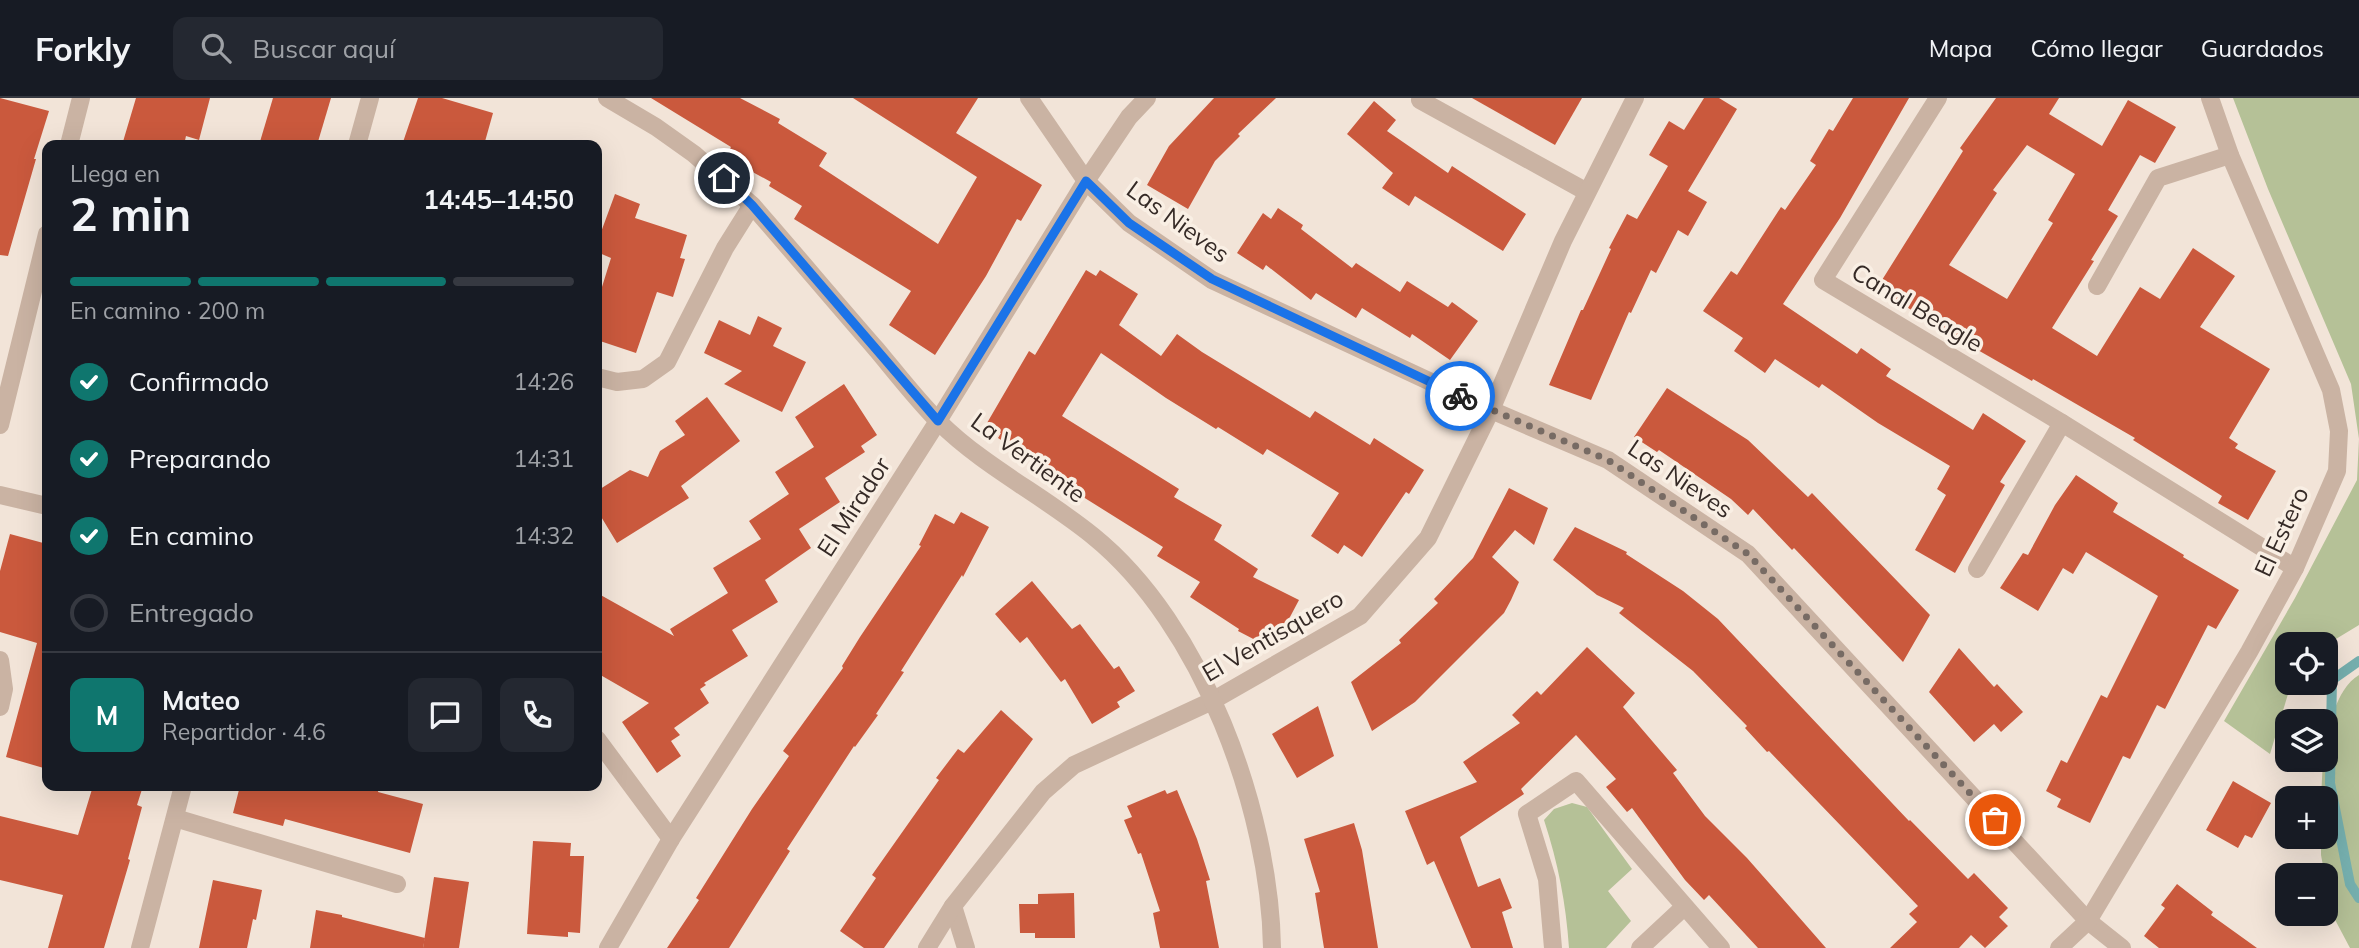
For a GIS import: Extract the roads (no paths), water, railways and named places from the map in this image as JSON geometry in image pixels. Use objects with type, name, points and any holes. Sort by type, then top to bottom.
[{"type":"street","points":[[70,140],[81,98]]},
{"type":"street","points":[[358,140],[370,98]]},
{"type":"street","name":"La Vertiente","points":[[607,98],[656,127],[694,154],[752,205],[938,421],[976,454],[1094,536],[1133,572],[1178,634],[1212,701],[1242,780],[1254,820],[1266,879],[1272,948]]},
{"type":"street","name":"Las Nieves","points":[[1029,98],[1086,181],[1129,223],[1212,279],[1491,410],[1608,460],[1748,554],[2088,921],[2122,948]]},
{"type":"street","name":"El Mirador","points":[[608,948],[671,839],[938,421],[1086,181],[1129,117],[1147,98]]},
{"type":"street","name":"El Ventisquero","points":[[927,948],[953,906],[1043,792],[1074,765],[1212,701],[1360,616],[1428,538],[1491,410],[1563,241],[1635,98]]},
{"type":"street","name":"Canal Beagle","points":[[1938,98],[1823,280],[2062,423],[2295,568]]},
{"type":"street","name":"El Estero","points":[[2059,948],[2088,921],[2249,652],[2295,568],[2337,471],[2339,431],[2331,390],[2230,155],[2210,98]]},
{"type":"street","points":[[1420,100],[1587,192]]},
{"type":"street","points":[[2097,286],[2158,178],[2230,155]]},
{"type":"street","points":[[602,378],[617,382],[643,379],[667,362],[725,248],[752,205]]},
{"type":"street","points":[[0,425],[42,254]]},
{"type":"street","points":[[1977,569],[2062,423]]},
{"type":"street","points":[[0,495],[42,505]]},
{"type":"street","points":[[0,660],[4,689],[0,707]]},
{"type":"street","points":[[602,746],[671,839]]},
{"type":"street","points":[[1553,948],[1547,879],[1527,814],[1576,781],[1721,948]]},
{"type":"street","points":[[140,948],[183,791]]},
{"type":"street","points":[[175,818],[397,884]]},
{"type":"street","points":[[953,906],[966,948]]},
{"type":"street","points":[[1640,948],[1684,907]]},
{"type":"waterway","points":[[2359,661],[2332,680],[2330,783],[2350,884],[2359,898]]}]
